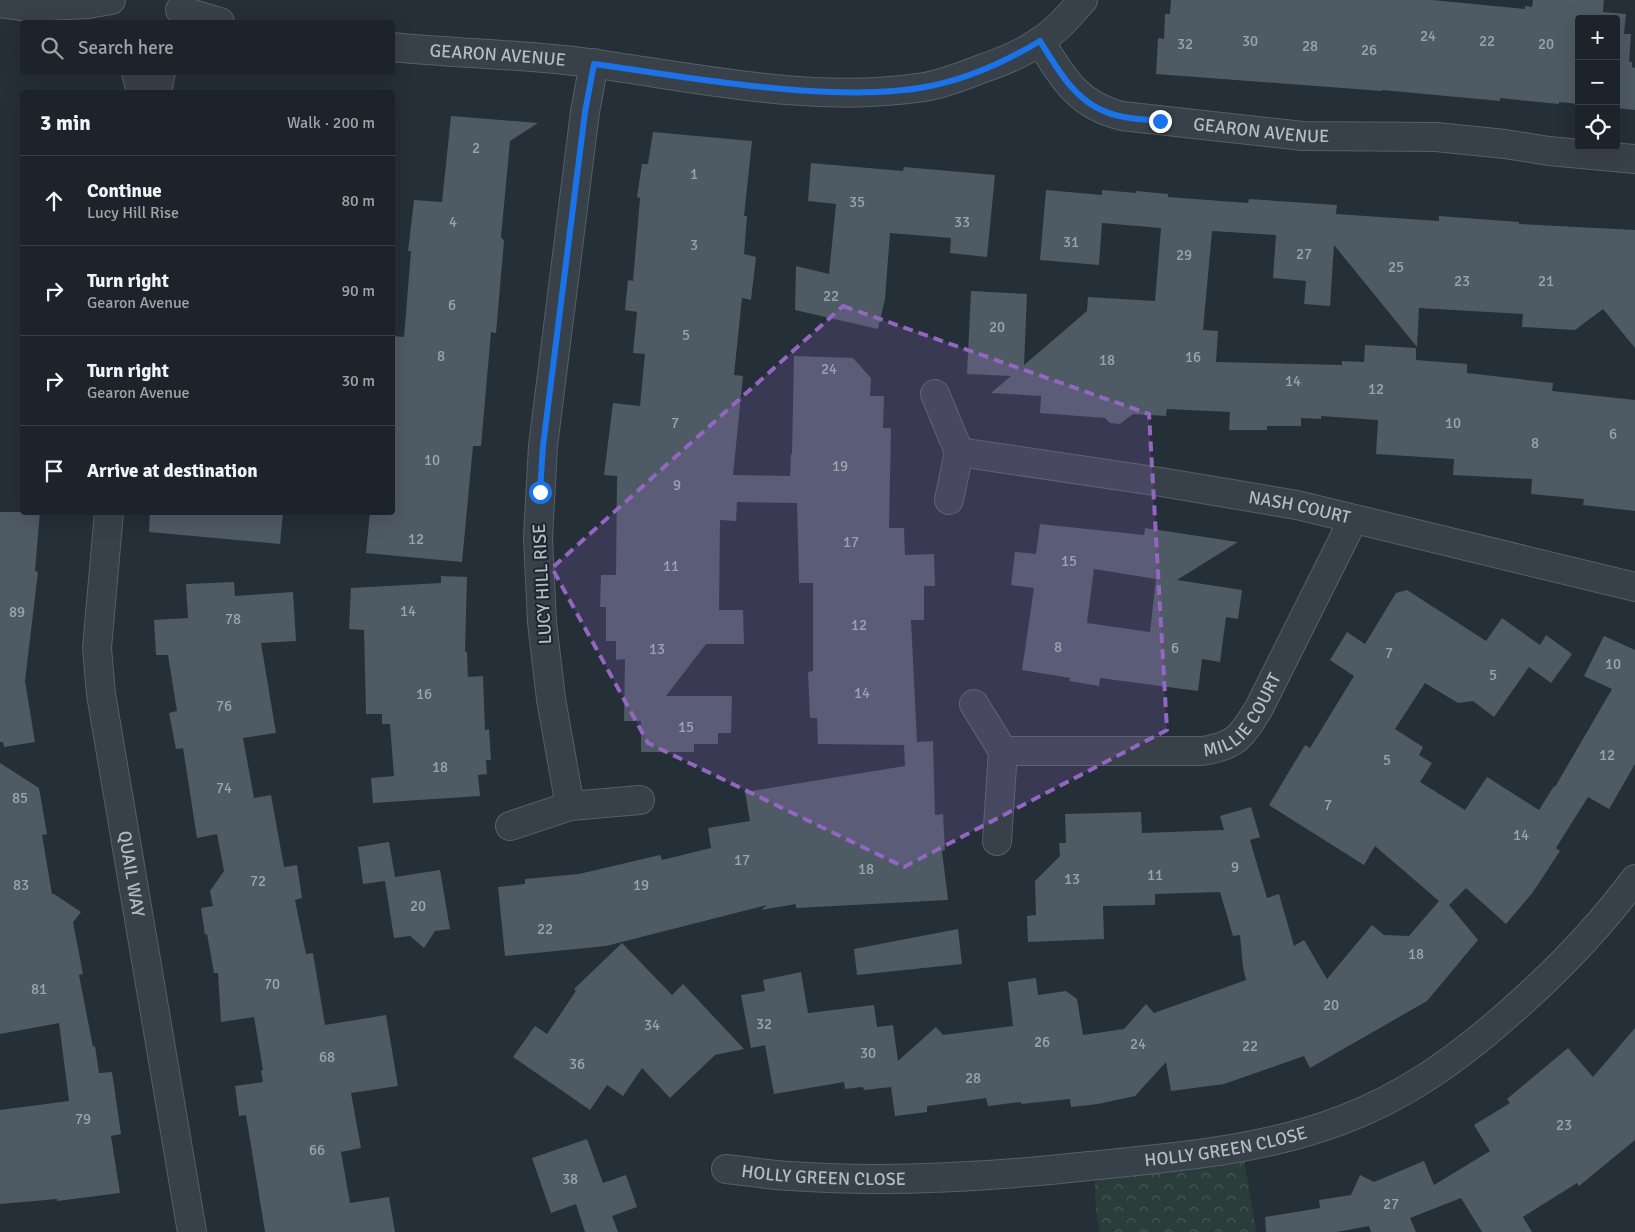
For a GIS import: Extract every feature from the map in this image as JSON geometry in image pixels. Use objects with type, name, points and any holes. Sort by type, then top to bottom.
[{"type":"street","points":[[0,3],[28,7],[88,4],[111,0]]},
{"type":"street","points":[[112,20],[116,5],[121,0]]},
{"type":"street","points":[[1040,41],[1083,0]]},
{"type":"street","points":[[28,7],[63,20]]},
{"type":"street","points":[[178,11],[212,20]]},
{"type":"street","name":"GEARON AVENUE","points":[[395,47],[594,64],[768,88],[858,93],[925,87],[1014,57],[1040,41],[1060,73],[1081,97],[1106,112],[1122,116],[1303,136],[1452,138],[1505,144],[1549,152],[1635,159]]},
{"type":"street","name":"LUCY HILL RISE","points":[[570,806],[551,699],[544,641],[539,580],[540,492],[543,446],[582,131],[594,64]]},
{"type":"street","points":[[137,75],[140,90]]},
{"type":"street","points":[[157,90],[161,75]]},
{"type":"street","points":[[935,394],[959,452],[949,500]]},
{"type":"street","name":"NASH COURT","points":[[959,452],[1181,485],[1297,505],[1635,587]]},
{"type":"street","name":"QUAIL WAY","points":[[109,515],[98,648],[101,694],[192,1232]]},
{"type":"street","name":"MILLIE COURT","points":[[1003,751],[1202,751],[1218,749],[1234,742],[1248,727],[1259,708],[1353,520]]},
{"type":"street","points":[[974,704],[1003,751],[997,842]]},
{"type":"street","points":[[510,826],[570,806],[640,800]]},
{"type":"street","name":"HOLLY GREEN CLOSE","points":[[726,1169],[790,1176],[877,1180],[1030,1173],[1213,1152],[1309,1131],[1342,1120],[1389,1099],[1427,1078],[1468,1050],[1538,988],[1602,920],[1635,879]]},
{"type":"highlighted area","points":[[843,306],[1149,414],[1167,730],[904,867],[648,743],[552,568]]},
{"type":"green space","points":[[1242,1147],[1256,1232],[1100,1232],[1096,1211],[1094,1166]]},
{"type":"building","points":[[1171,0],[1432,0],[1525,9],[1525,6],[1532,7],[1533,0],[1604,0],[1603,12],[1626,14],[1624,34],[1631,34],[1629,62],[1632,62],[1632,67],[1635,68],[1635,110],[1620,108],[1620,15],[1575,15],[1575,104],[1559,102],[1559,104],[1500,98],[1500,101],[1382,90],[1156,74],[1158,38],[1164,39],[1165,14],[1170,14]]},
{"type":"building","points":[[451,116],[538,123],[510,141],[501,237],[504,241],[496,333],[491,332],[481,446],[473,446],[462,562],[366,553],[370,515],[395,515],[395,336],[404,337],[411,251],[408,251],[414,200],[442,202]]},
{"type":"building","points":[[653,132],[752,141],[744,216],[747,216],[744,254],[756,257],[751,300],[742,298],[734,375],[743,376],[733,475],[790,476],[794,356],[853,358],[871,378],[870,396],[884,396],[883,428],[891,428],[889,528],[904,528],[905,555],[934,554],[935,586],[924,586],[924,620],[911,620],[917,742],[933,741],[935,815],[943,814],[945,850],[942,851],[948,900],[796,908],[796,904],[761,910],[767,905],[606,946],[505,956],[498,887],[525,884],[525,879],[579,874],[660,855],[662,860],[711,848],[708,828],[750,821],[745,792],[905,766],[904,745],[818,744],[817,718],[810,718],[808,672],[813,671],[813,583],[799,583],[797,503],[737,502],[736,521],[720,520],[719,610],[743,610],[744,644],[706,644],[666,696],[732,696],[731,733],[718,733],[718,744],[694,744],[694,752],[641,752],[641,721],[624,721],[625,659],[616,660],[616,641],[606,641],[606,607],[600,607],[601,575],[616,575],[617,476],[604,475],[613,403],[640,406],[645,354],[633,353],[637,312],[625,310],[628,280],[633,281],[640,198],[637,197],[642,164],[648,164]]},
{"type":"building","points":[[811,163],[903,171],[904,167],[995,175],[987,257],[950,253],[951,238],[890,233],[885,299],[878,329],[795,310],[796,266],[829,274],[836,204],[808,201]]},
{"type":"building","points":[[1046,190],[1102,195],[1102,190],[1136,193],[1136,191],[1168,194],[1168,197],[1248,203],[1249,199],[1337,205],[1336,214],[1439,221],[1439,216],[1519,222],[1519,224],[1635,230],[1635,348],[1603,309],[1575,330],[1522,327],[1523,314],[1419,308],[1417,347],[1334,245],[1330,306],[1304,304],[1306,281],[1273,278],[1276,235],[1212,231],[1203,330],[1218,331],[1216,362],[1342,365],[1342,361],[1364,362],[1365,345],[1416,348],[1416,360],[1467,364],[1467,373],[1553,383],[1552,391],[1635,400],[1635,511],[1583,505],[1584,499],[1531,494],[1532,479],[1453,475],[1454,459],[1376,454],[1378,420],[1321,416],[1321,419],[1301,418],[1301,426],[1267,426],[1267,430],[1229,430],[1230,412],[1167,409],[1166,416],[1133,414],[1120,424],[1110,423],[1105,418],[1040,413],[1041,396],[991,393],[1011,376],[967,374],[971,291],[1027,294],[1024,365],[1087,311],[1088,297],[1155,301],[1161,228],[1102,223],[1099,265],[1040,260]]},
{"type":"building","points":[[0,512],[20,512],[20,515],[40,515],[35,571],[38,572],[25,681],[35,742],[4,747],[3,742],[0,742]]},
{"type":"building","points":[[150,515],[283,515],[280,544],[149,532]]},
{"type":"building","points":[[1040,524],[1144,535],[1145,528],[1238,542],[1177,580],[1242,590],[1238,619],[1226,617],[1220,662],[1202,659],[1198,691],[1100,678],[1099,686],[1069,681],[1070,678],[1022,670],[1034,588],[1011,585],[1015,552],[1036,554]],"holes":[[[1094,569],[1156,579],[1150,632],[1087,623]]]},
{"type":"building","points":[[441,576],[467,577],[465,652],[467,652],[468,677],[483,676],[485,730],[489,729],[491,760],[486,760],[487,774],[478,775],[480,796],[373,803],[371,778],[394,776],[390,724],[382,724],[382,714],[366,714],[364,630],[349,629],[351,588],[441,583]]},
{"type":"building","points":[[234,582],[235,596],[293,592],[296,641],[261,643],[276,733],[243,738],[254,798],[271,795],[284,867],[297,865],[302,898],[295,900],[306,954],[313,953],[325,1025],[386,1015],[398,1086],[351,1093],[361,1148],[341,1152],[350,1203],[389,1197],[395,1232],[265,1232],[246,1115],[239,1116],[235,1086],[263,1082],[261,1071],[263,1070],[254,1017],[221,1022],[218,973],[214,973],[201,908],[213,906],[210,891],[224,871],[217,834],[197,838],[183,748],[176,749],[169,713],[177,711],[168,655],[156,655],[154,620],[188,618],[186,584]]},
{"type":"building","points":[[1407,590],[1486,641],[1502,618],[1540,645],[1546,635],[1572,654],[1551,683],[1529,667],[1494,717],[1473,701],[1458,703],[1425,683],[1395,729],[1423,747],[1419,755],[1432,763],[1420,782],[1465,810],[1487,777],[1539,810],[1555,787],[1612,689],[1584,676],[1604,636],[1635,650],[1635,764],[1609,809],[1588,797],[1556,848],[1560,851],[1533,892],[1506,924],[1466,888],[1449,905],[1478,940],[1427,1001],[1310,1068],[1304,1056],[1224,1084],[1171,1091],[1166,1062],[1135,1096],[1098,1104],[1071,1107],[1070,1099],[988,1106],[986,1098],[927,1106],[927,1112],[895,1116],[891,1087],[864,1090],[863,1087],[845,1089],[844,1082],[774,1094],[765,1045],[751,1048],[741,995],[765,991],[763,980],[801,972],[808,1013],[874,1005],[877,1027],[893,1025],[898,1061],[936,1027],[943,1035],[1013,1026],[1008,982],[1036,978],[1038,995],[1066,991],[1077,999],[1083,1035],[1124,1029],[1146,1004],[1154,1013],[1246,980],[1240,935],[1233,936],[1220,892],[1155,894],[1155,905],[1103,906],[1104,939],[1028,942],[1027,916],[1036,915],[1035,881],[1060,856],[1059,843],[1066,843],[1065,814],[1141,812],[1142,833],[1224,830],[1220,816],[1251,807],[1260,837],[1250,840],[1267,898],[1279,894],[1294,946],[1304,940],[1327,979],[1372,925],[1384,935],[1409,936],[1439,901],[1375,846],[1364,865],[1269,805],[1305,745],[1310,748],[1354,676],[1330,660],[1347,632],[1365,644],[1396,593]]},
{"type":"building","points":[[0,763],[39,788],[47,834],[42,835],[52,894],[81,912],[73,922],[83,974],[79,975],[99,1073],[112,1072],[121,1134],[111,1136],[120,1193],[57,1201],[57,1199],[0,1204],[0,1110],[69,1101],[59,1023],[0,1034]]},
{"type":"building","points":[[389,842],[395,877],[440,870],[450,929],[435,931],[424,948],[410,936],[394,938],[385,881],[363,884],[358,847]]},
{"type":"building","points":[[958,929],[962,964],[857,975],[854,949]]},
{"type":"building","points":[[622,943],[672,995],[683,984],[744,1049],[715,1055],[670,1098],[642,1068],[623,1096],[607,1085],[590,1110],[513,1057],[535,1026],[547,1034],[576,991],[574,989]]},
{"type":"building","points":[[1635,1028],[1635,1140],[1579,1186],[1577,1183],[1523,1217],[1532,1232],[1482,1232],[1461,1198],[1410,1218],[1416,1232],[1371,1232],[1369,1226],[1337,1232],[1266,1232],[1265,1217],[1320,1208],[1319,1200],[1351,1195],[1360,1175],[1374,1182],[1424,1161],[1434,1185],[1490,1151],[1474,1125],[1510,1103],[1507,1099],[1568,1048],[1593,1077]]},
{"type":"building","points":[[587,1139],[603,1183],[626,1175],[637,1207],[612,1216],[618,1232],[585,1232],[576,1204],[551,1213],[532,1158]]},
{"type":"route","points":[[540,492],[543,446],[585,112],[594,64],[768,88],[858,93],[925,87],[1014,57],[1040,41],[1060,73],[1081,97],[1089,103],[1106,112],[1160,121]]}]
